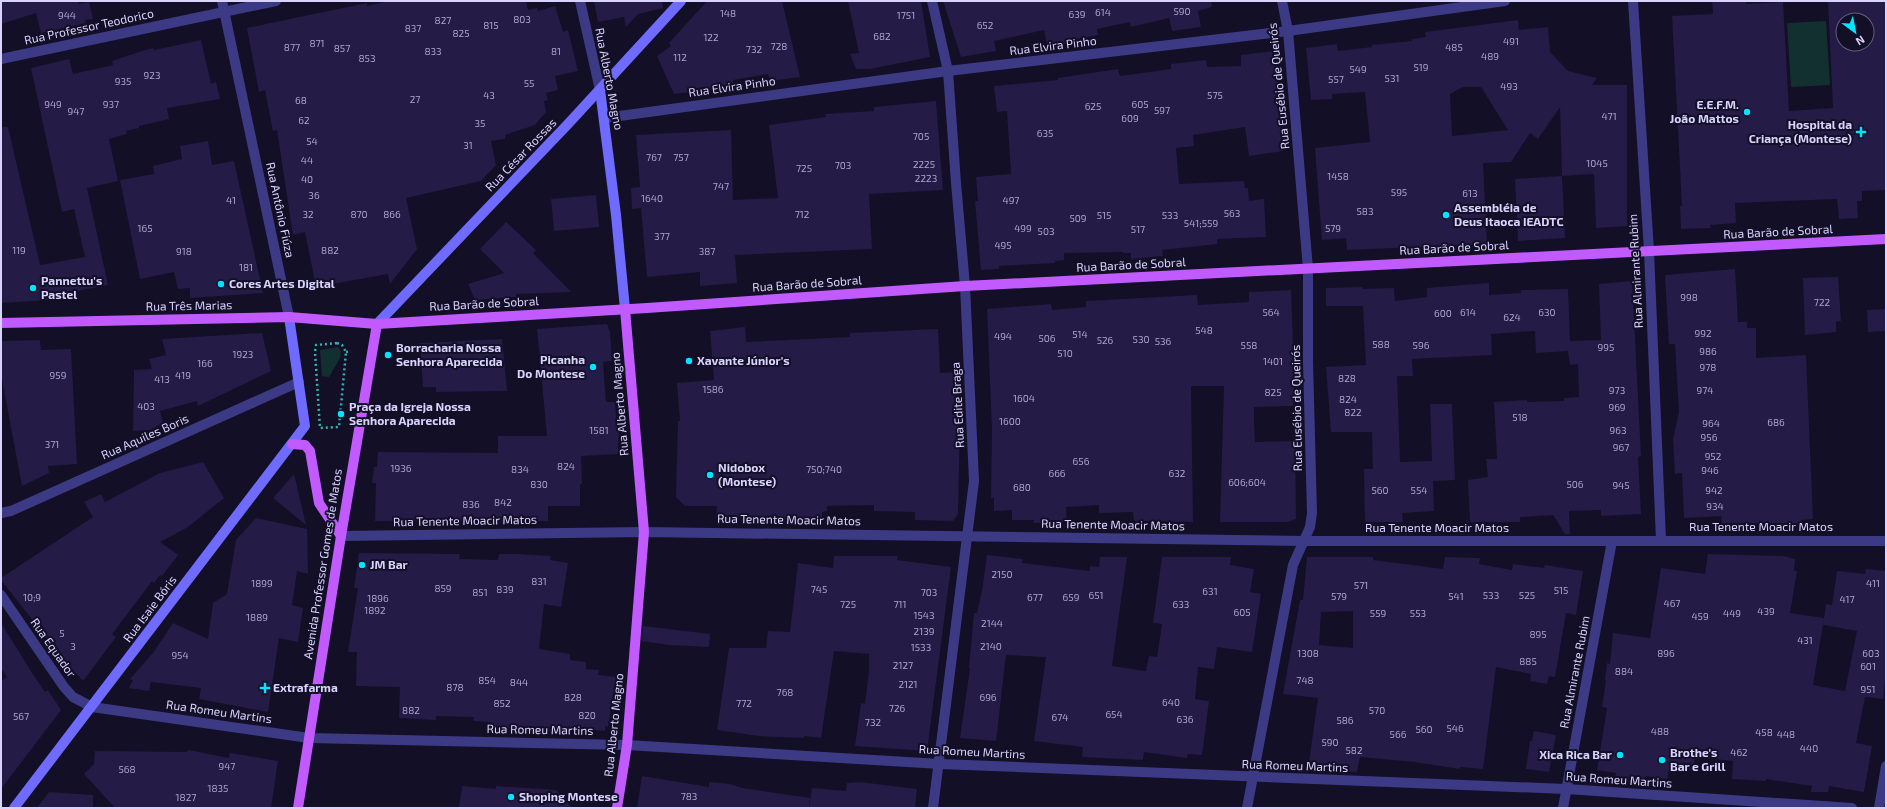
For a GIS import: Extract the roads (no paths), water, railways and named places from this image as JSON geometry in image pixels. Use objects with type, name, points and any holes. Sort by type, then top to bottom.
[{"type":"main road","name":"Rua César Rossas","points":[[377,324],[600,90],[681,1]]},
{"type":"main road","name":"Rua Alberto Magno","points":[[600,90],[616,215],[644,532],[627,745],[617,808]]},
{"type":"main road","name":"Rua Barão de Sobral","points":[[377,324],[965,286],[1886,240]]},
{"type":"main road","name":"Rua Três Marias","points":[[1,322],[290,317],[377,324]]},
{"type":"main road","name":"Rua Antônio Fiúza","points":[[290,317],[305,426]]},
{"type":"main road","name":"Avenida Professor Gomes de Matos","points":[[298,808],[340,536],[377,324]]},
{"type":"main road","name":"Rua Isaie Bóris","points":[[14,808],[305,426]]},
{"type":"main road","points":[[292,444],[305,445],[310,451],[320,503],[340,536]]},
{"type":"street","name":"Rua Antônio Fiúza","points":[[222,1],[290,317]]},
{"type":"street","name":"Rua Professor Teodorico","points":[[1,59],[276,1]]},
{"type":"street","name":"Rua Alberto Magno","points":[[580,1],[600,90]]},
{"type":"street","name":"Rua Edite Braga","points":[[932,1],[948,71],[965,286],[974,481],[969,535],[962,575],[940,764],[933,808]]},
{"type":"street","name":"Rua Eusébio de Queirós","points":[[1247,808],[1293,565],[1310,527],[1312,513],[1308,362],[1308,269],[1288,31],[1282,1]]},
{"type":"street","name":"Rua Elvira Pinho","points":[[604,118],[948,71],[1288,31],[1505,1]]},
{"type":"street","name":"Rua Almirante Rubim","points":[[1633,1],[1649,251],[1661,540]]},
{"type":"street","name":"Rua Aquiles Boris","points":[[1,513],[11,511],[299,382]]},
{"type":"street","name":"Rua Tenente Moacir Matos","points":[[340,536],[644,532],[969,535],[1304,541],[1886,541]]},
{"type":"street","name":"Rua Almirante Rubim","points":[[1564,808],[1566,790],[1612,541]]},
{"type":"street","name":"Rua Equador","points":[[1,595],[64,687],[73,697],[92,707]]},
{"type":"street","name":"Rua Romeu Martins","points":[[92,707],[308,738],[627,745],[940,764],[1566,790],[1852,808]]},
{"type":"street","points":[[1879,808],[1886,766]]},
{"type":"place","name":"E.E.F.M. João Mattos","points":[[1747,112]]},
{"type":"place","name":"Hospital da Criança (Montese)","points":[[1861,132]]},
{"type":"place","name":"Assembléia de Deus Itaoca IEADTC","points":[[1446,215]]},
{"type":"place","name":"Cores Artes Digital","points":[[221,284]]},
{"type":"place","name":"Pannettu's Pastel","points":[[33,288]]},
{"type":"place","name":"Borracharia Nossa Senhora Aparecida","points":[[388,355]]},
{"type":"place","name":"Xavante Júnior's","points":[[689,361]]},
{"type":"place","name":"Picanha Do Montese","points":[[593,367]]},
{"type":"place","name":"Praça da Igreja Nossa Senhora Aparecida","points":[[341,414]]},
{"type":"place","name":"Nidobox (Montese)","points":[[710,475]]},
{"type":"place","name":"JM Bar","points":[[362,565]]},
{"type":"place","name":"Extrafarma","points":[[265,688]]},
{"type":"place","name":"Xica Rica Bar","points":[[1620,755]]},
{"type":"place","name":"Brothe's Bar e Grill","points":[[1662,760]]},
{"type":"place","name":"Shoping Montese","points":[[511,797]]}]
